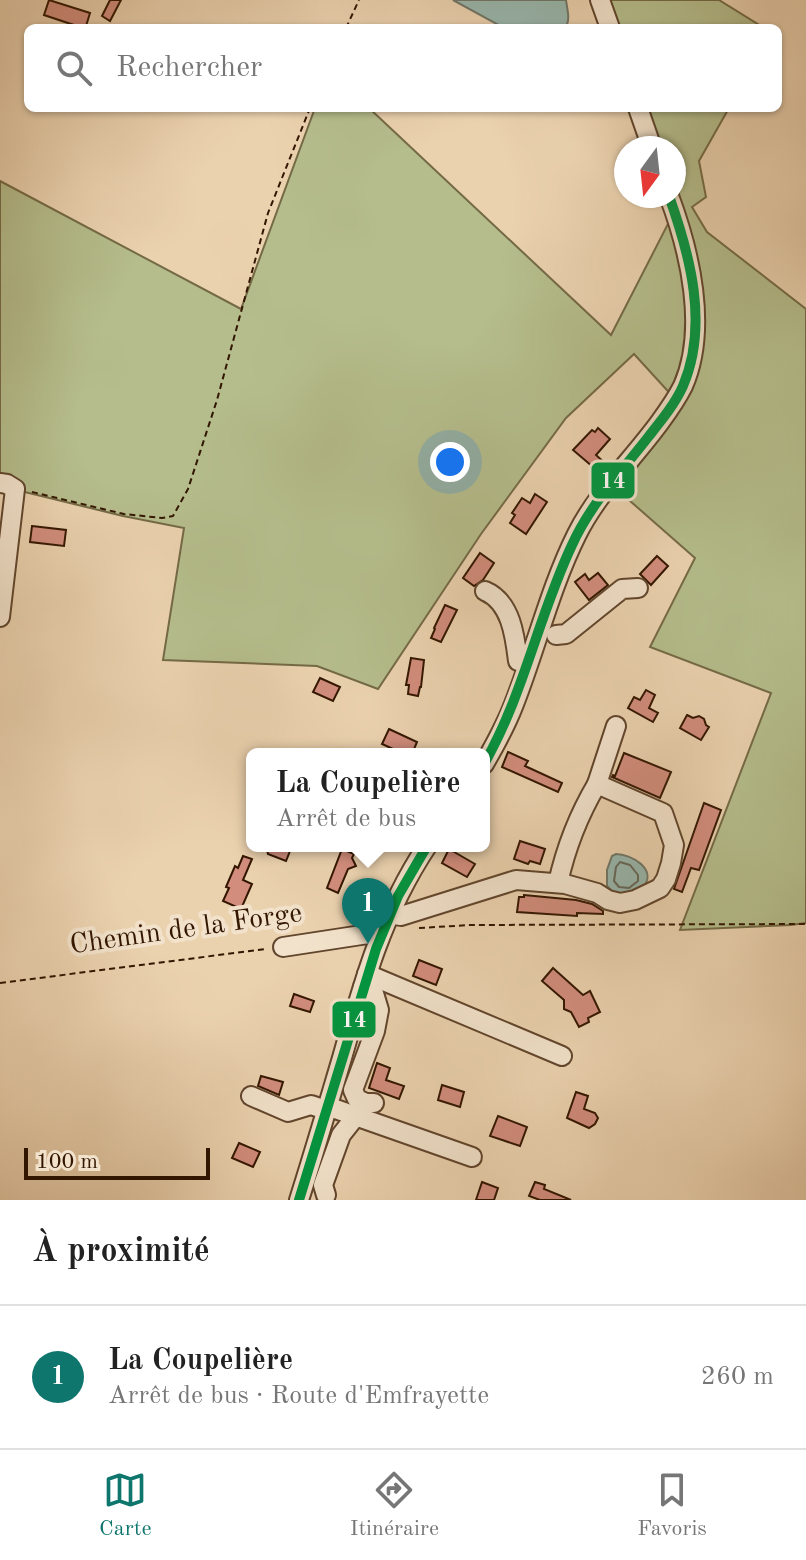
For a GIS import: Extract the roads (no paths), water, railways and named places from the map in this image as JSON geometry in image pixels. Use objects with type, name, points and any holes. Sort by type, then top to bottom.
[{"type":"street","points":[[600,0],[609,24]]},
{"type":"street","points":[[639,112],[648,136]]},
{"type":"street","points":[[490,752],[514,706],[559,573],[578,531],[611,483],[661,421],[682,386],[689,367],[696,317],[688,255],[673,208]]},
{"type":"street","points":[[0,617],[7,486]]},
{"type":"street","points":[[556,635],[566,634],[622,589],[638,588]]},
{"type":"street","points":[[485,591],[496,596],[508,617],[515,634],[518,661]]},
{"type":"street","points":[[558,883],[570,837],[597,784],[616,726]]},
{"type":"street","points":[[389,914],[401,916],[516,880],[558,883],[597,893],[620,903],[635,900],[660,888],[666,879],[674,845],[663,813],[597,784]]},
{"type":"street","points":[[299,1200],[379,937],[400,891],[423,852]]},
{"type":"street","name":"Chemin de la Forge","points":[[283,947],[368,934],[379,937]]},
{"type":"street","points":[[365,980],[562,1056]]},
{"type":"street","points":[[365,980],[373,990],[379,1010],[375,1031],[353,1090],[357,1099],[374,1103]]},
{"type":"street","points":[[251,1096],[288,1112],[311,1105],[356,1116],[472,1157]]},
{"type":"street","points":[[326,1195],[323,1185],[341,1135],[356,1116]]},
{"type":"water","points":[[453,0],[566,0],[567,24],[497,24]]},
{"type":"water","points":[[612,856],[629,857],[645,868],[647,880],[633,895],[615,894],[607,886],[607,870]]},
{"type":"place","name":"La Coupelière","points":[[368,944]]}]
